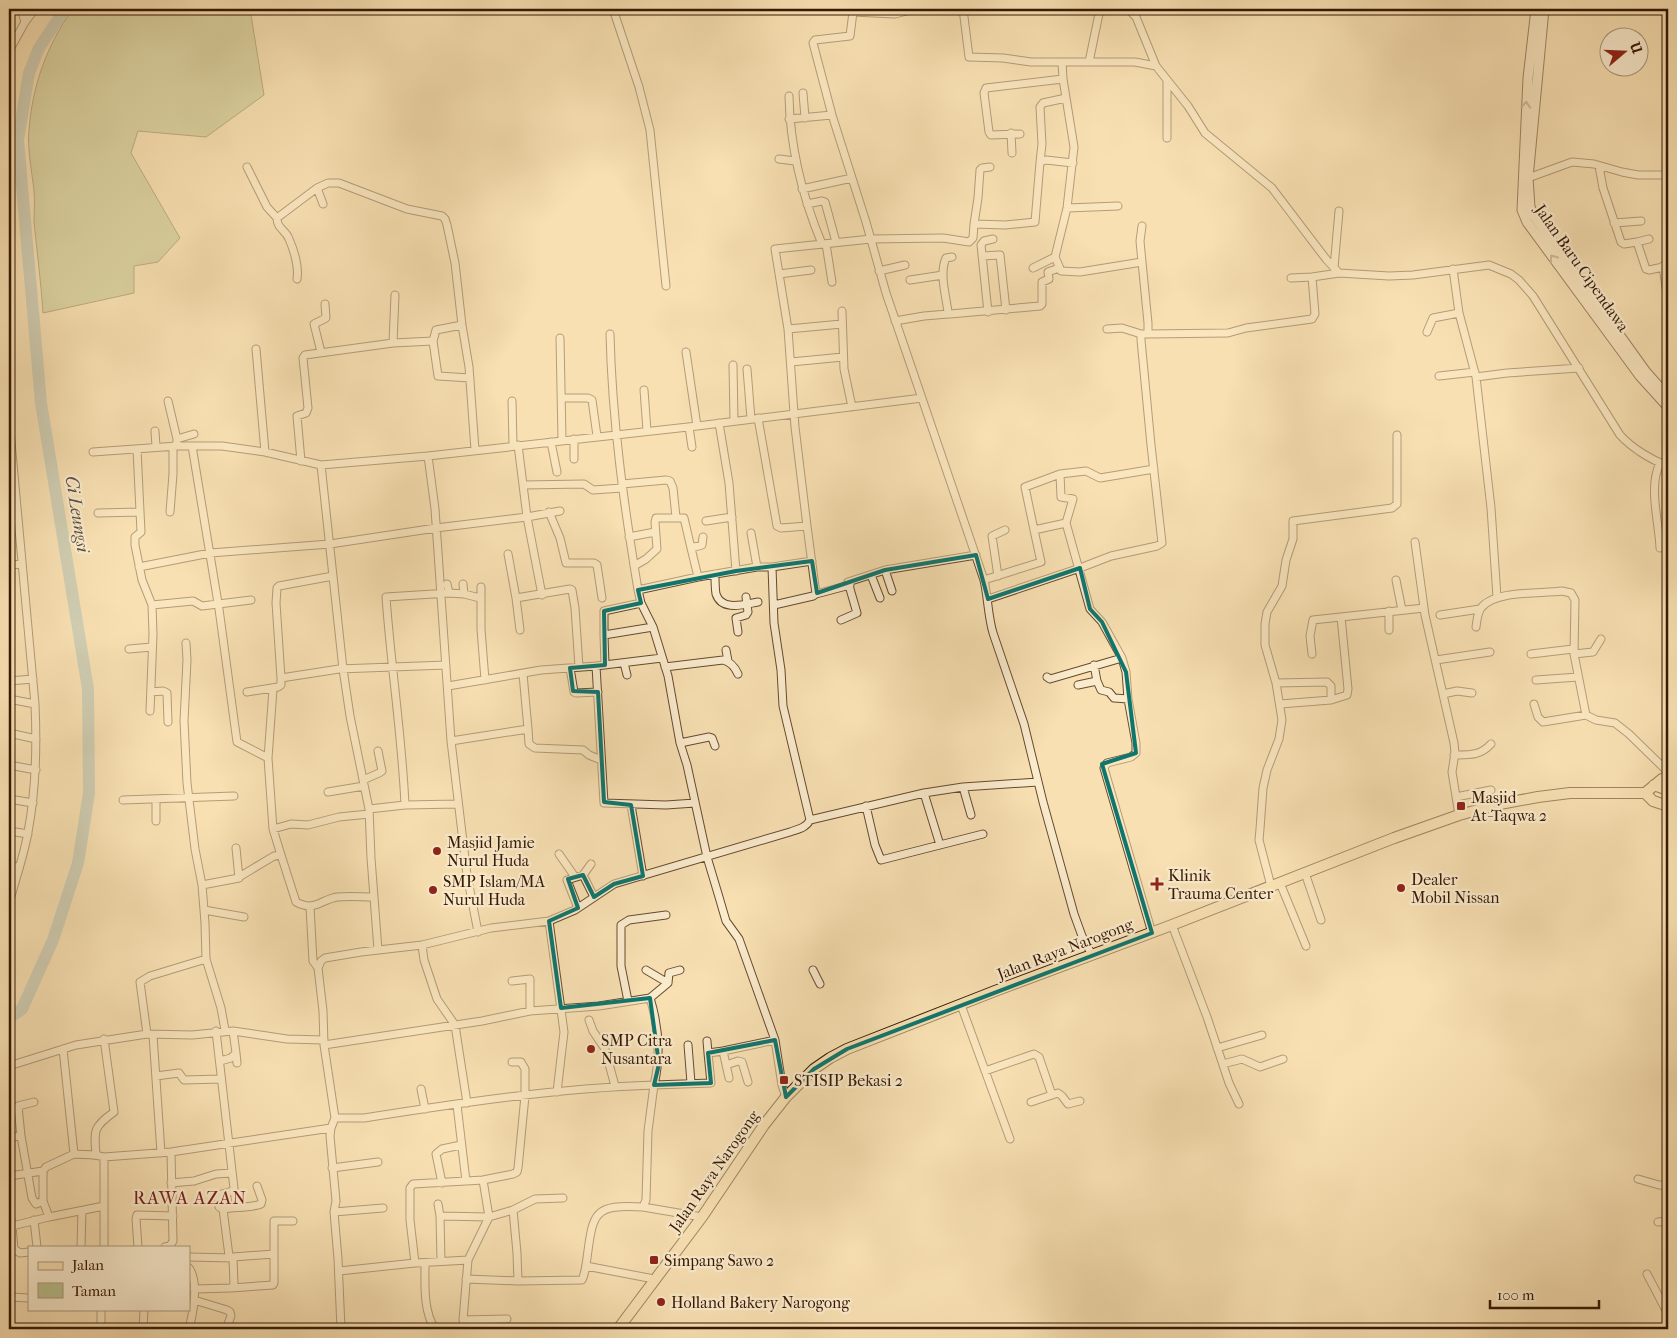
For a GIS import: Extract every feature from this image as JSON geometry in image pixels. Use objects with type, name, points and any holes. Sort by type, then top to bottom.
[{"type":"main road","name":"Jalan Baru Cipendawa","points":[[1536,9],[1528,78],[1522,210],[1527,222],[1575,282],[1668,408]]},
{"type":"main road","name":"Jalan Baru Cipendawa","points":[[1544,9],[1528,178],[1530,207],[1575,282]]},
{"type":"main road","name":"Jalan Baru Cipendawa","points":[[1643,374],[1668,397]]},
{"type":"main road","points":[[1668,779],[1662,779],[1645,793],[1654,801],[1668,806]]},
{"type":"main road","points":[[1654,785],[1668,790]]},
{"type":"main road","name":"Jalan Raya Narogong","points":[[618,1329],[624,1324],[654,1279],[702,1217],[764,1125],[786,1097],[814,1069],[838,1054],[1092,955],[1172,926],[1394,838],[1459,815],[1518,799],[1570,793],[1645,793]]},
{"type":"main road","points":[[1654,801],[1668,798]]},
{"type":"street","points":[[21,9],[25,22]]},
{"type":"street","points":[[9,52],[25,22],[35,9]]},
{"type":"street","points":[[613,9],[640,87],[650,130],[666,286]]},
{"type":"street","points":[[914,9],[895,14],[853,12],[850,36],[814,41],[832,115],[872,239],[879,271],[984,580],[988,599],[989,621],[1024,724],[1074,914],[1082,936],[1092,955]]},
{"type":"street","points":[[963,9],[969,57],[1003,58],[1031,62],[1135,62],[1156,66]]},
{"type":"street","points":[[1089,62],[1100,9]]},
{"type":"street","points":[[1128,9],[1136,17],[1156,66],[1188,106],[1205,132],[1272,188],[1316,246],[1337,270]]},
{"type":"street","points":[[1062,62],[1073,134],[1073,163],[1066,208],[1055,257],[1059,268],[1061,271],[1066,272],[1080,272],[1142,262]]},
{"type":"street","points":[[1020,134],[991,135],[984,93],[986,88],[1063,78]]},
{"type":"street","points":[[1167,81],[1167,138]]},
{"type":"street","points":[[803,93],[805,118]]},
{"type":"street","points":[[789,96],[789,119],[795,161],[807,204],[824,244],[832,282]]},
{"type":"street","points":[[974,224],[1005,225],[1035,222],[1042,144],[1041,104],[1066,98]]},
{"type":"street","points":[[789,119],[832,115]]},
{"type":"street","points":[[1011,133],[1012,153]]},
{"type":"street","points":[[779,159],[795,161]]},
{"type":"street","points":[[1040,162],[1046,160],[1073,163]]},
{"type":"street","points":[[1528,178],[1572,162],[1638,175],[1668,175]]},
{"type":"street","points":[[1599,166],[1603,188],[1621,242],[1624,244],[1649,239]]},
{"type":"street","points":[[247,167],[267,207],[278,218],[280,227],[290,238],[297,269],[297,279]]},
{"type":"street","points":[[816,594],[794,414],[788,329],[775,248],[872,239],[943,238],[969,242],[973,238],[980,170],[990,167]]},
{"type":"street","points":[[802,189],[852,178]]},
{"type":"street","points":[[278,218],[317,188],[328,183],[339,183],[407,209],[444,217],[452,243],[470,378],[476,450]]},
{"type":"street","points":[[317,188],[323,204]]},
{"type":"street","points":[[807,204],[825,202],[836,242]]},
{"type":"street","points":[[1066,208],[1118,206]]},
{"type":"street","points":[[1337,270],[1339,211]]},
{"type":"street","points":[[1614,223],[1641,221]]},
{"type":"street","points":[[988,599],[1111,556],[1157,546],[1162,543],[1154,469],[1144,334],[1148,323],[1140,241],[1142,226]]},
{"type":"street","points":[[988,312],[981,245],[984,241],[993,239]]},
{"type":"street","points":[[1637,242],[1646,269],[1666,266],[1668,302]]},
{"type":"street","points":[[982,256],[1000,255],[1006,310]]},
{"type":"street","points":[[1033,268],[1055,257]]},
{"type":"street","points":[[948,314],[943,275],[946,258],[952,258]]},
{"type":"street","points":[[879,271],[905,265]]},
{"type":"street","points":[[1291,278],[1312,277],[1337,270],[1390,276],[1413,275],[1453,268],[1489,265],[1512,274],[1533,296],[1580,368],[1611,423],[1620,435],[1632,446],[1668,466]]},
{"type":"street","points":[[895,321],[926,315],[988,312],[1040,306],[1042,304],[1042,282],[1049,279],[1048,272],[1059,268]]},
{"type":"street","points":[[1453,268],[1459,313],[1475,375],[1491,508],[1497,597]]},
{"type":"street","points":[[779,274],[811,270]]},
{"type":"street","points":[[910,280],[943,275]]},
{"type":"street","points":[[1107,329],[1122,328],[1144,334],[1228,333],[1246,328],[1312,319],[1315,314],[1312,277]]},
{"type":"street","points":[[393,343],[395,295]]},
{"type":"street","points":[[321,352],[314,324],[326,318],[325,304]]},
{"type":"street","points":[[842,310],[843,357],[852,407]]},
{"type":"street","points":[[1427,332],[1433,318],[1459,313]]},
{"type":"street","points":[[788,329],[842,324]]},
{"type":"street","points":[[462,325],[437,329],[433,341],[438,376],[470,378]]},
{"type":"street","points":[[610,334],[611,374],[622,486],[638,590],[641,603],[653,627],[662,658],[707,857],[724,914],[730,927],[739,939],[775,1040],[782,1085],[786,1097]]},
{"type":"street","points":[[560,338],[562,440]]},
{"type":"street","points":[[301,461],[297,416],[306,413],[308,408],[303,358],[306,354],[393,343],[433,341]]},
{"type":"street","points":[[256,348],[265,452]]},
{"type":"street","points":[[686,352],[693,426],[692,447]]},
{"type":"street","points":[[791,362],[843,357]]},
{"type":"street","points":[[733,365],[734,421]]},
{"type":"street","points":[[1439,376],[1580,368]]},
{"type":"street","points":[[747,369],[754,419],[777,526],[781,528],[807,526]]},
{"type":"street","points":[[644,390],[647,431]]},
{"type":"street","points":[[562,398],[588,398],[592,400],[597,436]]},
{"type":"street","points":[[176,444],[222,446],[265,452],[321,465],[428,456],[922,398]]},
{"type":"street","points":[[168,401],[176,444],[170,512]]},
{"type":"street","points":[[512,401],[516,446],[542,595]]},
{"type":"street","points":[[9,420],[10,448],[33,679],[36,739],[36,770],[28,834],[9,900]]},
{"type":"street","points":[[719,423],[729,483],[736,571]]},
{"type":"street","points":[[155,431],[156,448]]},
{"type":"street","points":[[93,452],[156,448],[176,444],[194,434]]},
{"type":"street","points":[[1306,946],[1263,858],[1260,840],[1263,788],[1267,770],[1281,731],[1282,720],[1276,683],[1265,645],[1265,624],[1268,612],[1282,586],[1286,560],[1293,539],[1294,521],[1395,507],[1398,499],[1397,434]]},
{"type":"street","points":[[574,439],[574,459]]},
{"type":"street","points":[[551,442],[557,472]]},
{"type":"street","points":[[192,446],[218,604],[237,742],[268,758]]},
{"type":"street","points":[[137,450],[141,532],[135,539],[139,567],[145,590],[152,605],[150,711]]},
{"type":"street","points":[[428,456],[445,593],[446,665],[451,741],[467,875],[478,932]]},
{"type":"street","points":[[1660,463],[1656,472],[1654,490],[1660,548]]},
{"type":"street","points":[[321,465],[343,669],[350,716],[369,812],[373,897],[378,950]]},
{"type":"street","points":[[984,580],[1041,562],[1025,487],[1060,474],[1086,471],[1100,478],[1154,469]]},
{"type":"street","points":[[1060,474],[1061,497],[1073,499],[1066,523],[1090,609],[1102,622],[1122,658],[1126,672],[1136,753],[1131,757],[1107,763],[1104,768],[1152,933]]},
{"type":"street","points":[[523,485],[584,484],[593,490],[666,480],[670,482],[673,488],[676,517]]},
{"type":"street","points":[[139,567],[210,553],[330,544],[436,528],[528,518],[560,511]]},
{"type":"street","points":[[98,513],[140,512]]},
{"type":"street","points":[[549,512],[560,538],[567,564],[594,563],[597,565],[602,598]]},
{"type":"street","points":[[706,521],[732,517]]},
{"type":"street","points":[[634,566],[658,548],[655,532],[656,518],[683,518],[698,577]]},
{"type":"street","points":[[1034,530],[1066,523]]},
{"type":"street","points":[[998,576],[992,536],[1005,530]]},
{"type":"street","points":[[629,537],[655,532]]},
{"type":"street","points":[[751,533],[757,567]]},
{"type":"street","points":[[690,548],[702,545],[703,537]]},
{"type":"street","points":[[1415,542],[1424,608],[1454,743],[1452,772],[1459,815]]},
{"type":"street","points":[[508,554],[520,630]]},
{"type":"street","points":[[841,620],[857,613],[848,582],[885,570],[976,555]]},
{"type":"street","points":[[638,590],[757,567],[772,567],[812,561]]},
{"type":"street","points":[[9,565],[22,564]]},
{"type":"street","points":[[772,567],[774,623],[781,670],[783,706],[810,820]]},
{"type":"street","points":[[885,570],[892,591]]},
{"type":"street","points":[[715,574],[716,593],[722,603],[730,606],[746,601],[758,602]]},
{"type":"street","points":[[872,575],[880,598]]},
{"type":"street","points":[[247,692],[273,689],[280,685],[276,588],[333,576]]},
{"type":"street","points":[[1396,580],[1402,610]]},
{"type":"street","points":[[445,593],[447,584]]},
{"type":"street","points":[[463,584],[464,594]]},
{"type":"street","points":[[774,605],[850,585]]},
{"type":"street","points":[[481,587],[485,680]]},
{"type":"street","points":[[516,598],[570,589],[573,591],[579,668]]},
{"type":"street","points":[[1476,627],[1480,609],[1497,597],[1562,591],[1571,593],[1575,600],[1574,652],[1586,715]]},
{"type":"street","points":[[405,805],[401,736],[386,598],[445,593],[464,594],[480,598]]},
{"type":"street","points":[[152,605],[192,601],[201,606],[251,600]]},
{"type":"street","points":[[738,632],[736,618],[748,614],[746,601]]},
{"type":"street","points":[[605,665],[604,610],[641,603]]},
{"type":"street","points":[[1312,654],[1310,636],[1313,620],[1424,608]]},
{"type":"street","points":[[1440,614],[1480,609]]},
{"type":"street","points":[[1389,611],[1389,630]]},
{"type":"street","points":[[1280,704],[1331,700],[1347,695],[1341,617]]},
{"type":"street","points":[[604,635],[653,627]]},
{"type":"street","points":[[1531,654],[1593,652],[1601,639]]},
{"type":"street","points":[[186,643],[184,721],[188,797],[202,885],[206,959],[221,1008],[225,1030]]},
{"type":"street","points":[[129,649],[152,648]]},
{"type":"street","points":[[726,650],[728,661]]},
{"type":"street","points":[[1436,660],[1490,652]]},
{"type":"street","points":[[448,686],[542,670],[579,668],[662,658]]},
{"type":"street","points":[[1047,677],[1050,679],[1122,658]]},
{"type":"street","points":[[664,667],[723,660],[728,661],[734,666],[738,674]]},
{"type":"street","points":[[624,663],[627,675]]},
{"type":"street","points":[[281,678],[343,669],[446,665]]},
{"type":"street","points":[[1094,665],[1100,690],[1109,692],[1114,698],[1128,699]]},
{"type":"street","points":[[596,666],[604,803],[631,805],[695,803]]},
{"type":"street","points":[[570,668],[574,692],[598,692]]},
{"type":"street","points":[[522,674],[529,744],[535,748],[583,750],[601,760]]},
{"type":"street","points":[[1536,680],[1578,678]]},
{"type":"street","points":[[9,681],[33,679]]},
{"type":"street","points":[[1078,685],[1097,681]]},
{"type":"street","points":[[1276,683],[1327,682],[1331,686],[1331,700]]},
{"type":"street","points":[[273,689],[268,758],[272,829],[296,902],[310,907],[336,897],[373,897]]},
{"type":"street","points":[[151,692],[163,691],[167,693],[168,722]]},
{"type":"street","points":[[1443,694],[1457,691],[1472,693]]},
{"type":"street","points":[[9,699],[35,704]]},
{"type":"street","points":[[1534,704],[1538,717],[1542,722],[1586,715],[1593,719],[1615,723],[1668,772]]},
{"type":"street","points":[[451,741],[528,729]]},
{"type":"street","points":[[9,733],[36,739]]},
{"type":"street","points":[[680,743],[710,736],[715,746]]},
{"type":"street","points":[[1454,755],[1484,752],[1491,744]]},
{"type":"street","points":[[328,792],[364,783],[382,771],[378,751]]},
{"type":"street","points":[[9,765],[36,770]]},
{"type":"street","points":[[341,1329],[334,1212],[336,1201],[332,1168],[331,1128],[335,1118],[324,1042],[318,968],[321,961],[328,958],[378,950],[422,945],[503,926],[550,921],[578,908],[614,884],[803,828],[810,820],[866,806],[963,786],[1038,782]]},
{"type":"street","points":[[963,786],[971,815]]},
{"type":"street","points":[[1456,797],[1491,790]]},
{"type":"street","points":[[924,793],[940,845]]},
{"type":"street","points":[[123,800],[234,796]]},
{"type":"street","points":[[156,798],[156,821]]},
{"type":"street","points":[[9,799],[33,803]]},
{"type":"street","points":[[272,829],[291,824],[308,825],[339,817],[405,805],[458,804]]},
{"type":"street","points":[[631,805],[643,876]]},
{"type":"street","points":[[866,806],[875,845],[881,860],[983,834]]},
{"type":"street","points":[[9,831],[28,834]]},
{"type":"street","points":[[236,848],[239,877]]},
{"type":"street","points":[[559,854],[575,877]]},
{"type":"street","points":[[202,885],[236,880],[274,856],[281,855]]},
{"type":"street","points":[[578,908],[567,881],[568,879],[583,875],[591,864]]},
{"type":"street","points":[[9,866],[18,868]]},
{"type":"street","points":[[1305,873],[1321,920]]},
{"type":"street","points":[[583,875],[594,897]]},
{"type":"street","points":[[310,907],[313,961],[318,968]]},
{"type":"street","points":[[204,910],[244,917]]},
{"type":"street","points":[[628,1001],[621,966],[621,925],[629,920],[666,915]]},
{"type":"street","points":[[550,921],[564,1032],[557,1092]]},
{"type":"street","points":[[1172,926],[1229,1083],[1239,1104]]},
{"type":"street","points":[[422,945],[424,960],[438,999],[455,1025],[467,1103]]},
{"type":"street","points":[[161,1153],[156,1076],[140,982],[150,976],[206,959]]},
{"type":"street","points":[[646,970],[668,983]]},
{"type":"street","points":[[9,1066],[63,1049],[104,1039],[150,1034],[192,1035],[225,1030],[324,1042],[455,1025],[530,1012],[599,1006],[650,998],[668,983],[669,973],[680,970]]},
{"type":"street","points":[[814,970],[820,984]]},
{"type":"street","points":[[512,981],[529,979],[531,981],[530,1012]]},
{"type":"street","points":[[643,1207],[646,1200],[648,1131],[654,1085],[659,1064],[655,1014],[650,998]]},
{"type":"street","points":[[962,1005],[1010,1139]]},
{"type":"street","points":[[589,1020],[593,1031],[605,1049],[615,1086]]},
{"type":"street","points":[[216,1031],[236,1206]]},
{"type":"street","points":[[233,1031],[237,1063]]},
{"type":"street","points":[[1217,1048],[1262,1035]]},
{"type":"street","points":[[96,1155],[94,1134],[96,1128],[114,1112],[104,1039]]},
{"type":"street","points":[[708,1053],[775,1040]]},
{"type":"street","points":[[335,1118],[364,1118],[467,1103],[615,1086],[711,1083],[707,1041]]},
{"type":"street","points":[[688,1045],[691,1083]]},
{"type":"street","points":[[63,1049],[74,1154]]},
{"type":"street","points":[[723,1051],[729,1078]]},
{"type":"street","points":[[220,1061],[231,1058],[236,1053]]},
{"type":"street","points":[[985,1071],[1034,1054],[1039,1057],[1052,1095]]},
{"type":"street","points":[[1223,1064],[1242,1059],[1256,1066],[1263,1067],[1283,1059]]},
{"type":"street","points":[[415,1263],[410,1220],[410,1188],[413,1184],[483,1180],[517,1172],[525,1096],[524,1065],[521,1062],[512,1062]]},
{"type":"street","points":[[726,1064],[742,1062],[748,1082]]},
{"type":"street","points":[[156,1076],[179,1073],[184,1080],[221,1079]]},
{"type":"street","points":[[422,1089],[425,1109]]},
{"type":"street","points":[[1031,1102],[1056,1093],[1061,1094],[1069,1104],[1080,1101]]},
{"type":"street","points":[[34,1102],[18,1106],[21,1136],[33,1201],[36,1204],[43,1201]]},
{"type":"street","points":[[457,1105],[466,1181]]},
{"type":"street","points":[[9,1176],[43,1171],[46,1167],[74,1154],[104,1157],[171,1152],[331,1128]]},
{"type":"street","points":[[9,1137],[21,1136]]},
{"type":"street","points":[[442,1183],[436,1154],[442,1149],[461,1145]]},
{"type":"street","points":[[170,1246],[173,1241],[171,1152]]},
{"type":"street","points":[[104,1157],[104,1246]]},
{"type":"street","points":[[332,1168],[378,1162]]},
{"type":"street","points":[[43,1171],[43,1201],[49,1217]]},
{"type":"street","points":[[171,1183],[194,1181],[216,1174],[232,1173]]},
{"type":"street","points":[[1638,1179],[1659,1185],[1668,1185]]},
{"type":"street","points":[[465,1329],[463,1320],[468,1260],[489,1217],[483,1180]]},
{"type":"street","points":[[223,1209],[261,1204],[262,1200],[256,1186]]},
{"type":"street","points":[[231,1288],[234,1285],[231,1257],[223,1209],[219,1207],[218,1195],[233,1191]]},
{"type":"street","points":[[440,1216],[489,1217],[512,1210],[535,1199],[563,1198]]},
{"type":"street","points":[[438,1204],[441,1260]]},
{"type":"street","points":[[12,1226],[104,1206]]},
{"type":"street","points":[[466,1279],[518,1281],[582,1280],[586,1266],[592,1223],[603,1211],[621,1206],[643,1207],[702,1217]]},
{"type":"street","points":[[334,1212],[383,1208]]},
{"type":"street","points":[[512,1210],[518,1281]]},
{"type":"street","points":[[9,1211],[14,1249],[20,1253],[28,1252]]},
{"type":"street","points":[[81,1246],[82,1211]]},
{"type":"street","points":[[138,1246],[137,1216],[173,1216]]},
{"type":"street","points":[[34,1220],[37,1246]]},
{"type":"street","points":[[194,1289],[273,1286],[274,1221],[293,1221]]},
{"type":"street","points":[[1658,1222],[1668,1221]]},
{"type":"street","points":[[190,1257],[274,1254]]},
{"type":"street","points":[[338,1271],[441,1260],[468,1260]]},
{"type":"street","points":[[425,1263],[428,1314],[435,1329]]},
{"type":"street","points":[[586,1266],[654,1279]]},
{"type":"street","points":[[189,1329],[194,1300],[190,1271]]},
{"type":"street","points":[[1647,1274],[1668,1314]]},
{"type":"street","points":[[9,1297],[28,1298]]},
{"type":"street","points":[[194,1300],[230,1312],[231,1316],[226,1329]]},
{"type":"street","points":[[101,1329],[102,1310]]},
{"type":"street","points":[[143,1329],[144,1310]]},
{"type":"street","points":[[463,1320],[507,1319]]},
{"type":"highlighted area","points":[[976,555],[988,599],[1080,568],[1090,609],[1102,622],[1126,672],[1136,753],[1102,764],[1152,933],[847,1049],[814,1069],[786,1097],[775,1040],[708,1053],[711,1083],[654,1085],[659,1064],[650,998],[561,1008],[549,921],[578,908],[568,879],[583,875],[594,897],[614,884],[643,876],[631,805],[604,802],[598,692],[573,691],[570,668],[605,665],[604,611],[641,603],[638,590],[736,571],[812,561],[817,593],[885,570]]},
{"type":"green space","points":[[73,9],[250,9],[264,95],[206,137],[138,131],[131,153],[180,238],[158,262],[134,266],[134,293],[43,313],[34,222],[29,130],[33,98],[42,66],[48,51]]},
{"type":"waterway","name":"Ci Leungsi","points":[[9,1018],[22,1009],[53,940],[78,863],[89,793],[88,689],[41,403],[18,140],[29,73],[39,48],[65,9]]},
{"type":"place","name":"Masjid At-Taqwa 2","points":[[1461,806]]},
{"type":"place","name":"Masjid Jamie Nurul Huda","points":[[437,851]]},
{"type":"place","name":"Klinik Trauma Center","points":[[1157,884]]},
{"type":"place","name":"Dealer Mobil Nissan","points":[[1401,888]]},
{"type":"place","name":"SMP Islam/MA Nurul Huda","points":[[433,890]]},
{"type":"place","name":"SMP Citra Nusantara","points":[[591,1049]]},
{"type":"place","name":"STISIP Bekasi 2","points":[[784,1080]]},
{"type":"place","name":"Simpang Sawo 2","points":[[654,1260]]},
{"type":"place","name":"Holland Bakery Narogong","points":[[661,1302]]},
{"type":"district","name":"RAWA AZAN","points":[[190,1198]]}]
